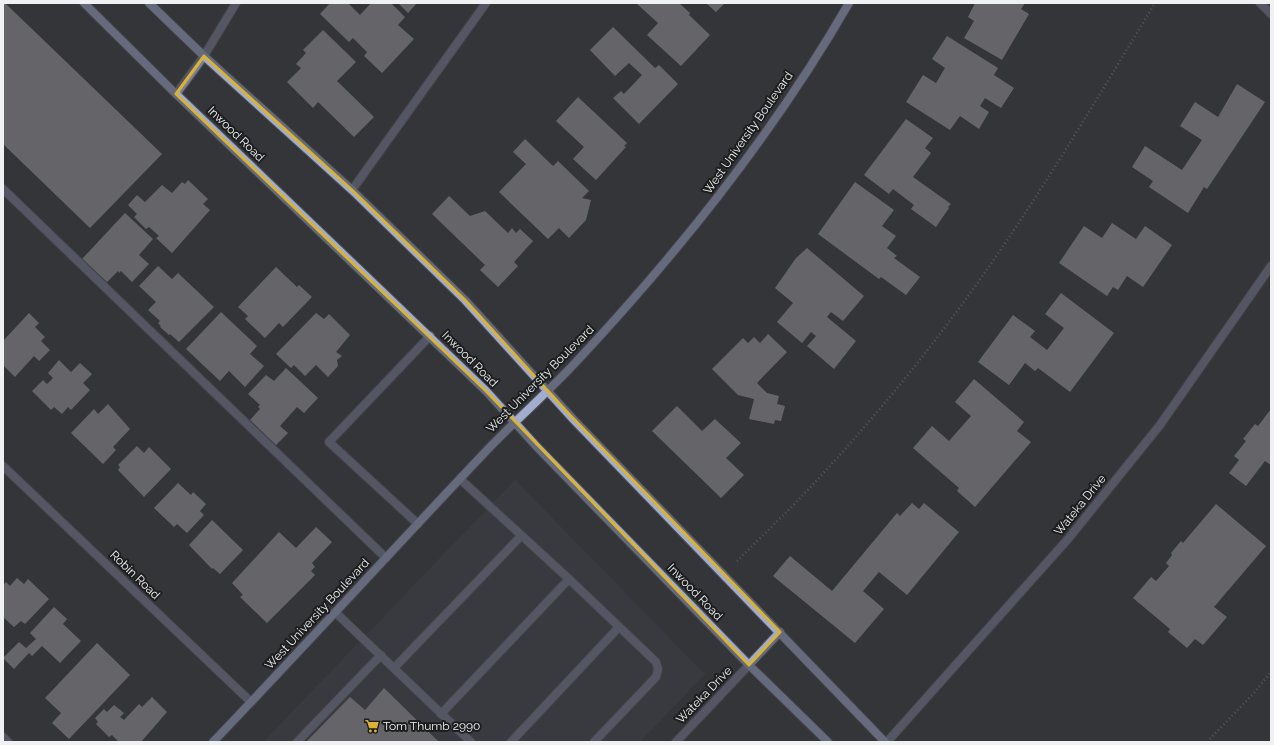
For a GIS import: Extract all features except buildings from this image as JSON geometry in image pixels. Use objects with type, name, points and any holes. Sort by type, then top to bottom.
[{"type":"main road","name":"Inwood Road","points":[[84,3],[176,94],[486,391],[515,423],[749,665],[828,742]]},
{"type":"main road","points":[[149,3],[204,56],[352,190],[465,300],[580,426],[886,742]]},
{"type":"main road","name":"West University Boulevard","points":[[213,742],[460,479],[575,363],[625,308],[715,201],[774,120],[824,47],[849,3]]},
{"type":"main road","points":[[749,665],[780,632]]},
{"type":"street","points":[[176,94],[204,56],[236,3]]},
{"type":"street","points":[[352,190],[486,3]]},
{"type":"street","points":[[1260,3],[1271,14]]},
{"type":"street","points":[[3,189],[386,558]]},
{"type":"street","name":"Wateka Drive","points":[[886,742],[1068,540],[1160,425],[1271,266]]},
{"type":"street","points":[[418,524],[329,442],[430,336]]},
{"type":"street","name":"Robin Road","points":[[3,466],[251,702]]},
{"type":"street","points":[[460,479],[569,579],[656,662],[658,669],[656,677],[594,742]]},
{"type":"street","points":[[394,668],[521,536]]},
{"type":"street","points":[[441,714],[569,579]]},
{"type":"street","points":[[335,612],[471,742]]},
{"type":"street","points":[[511,742],[619,627]]},
{"type":"street","points":[[296,742],[381,655]]},
{"type":"street","name":"Wateka Drive","points":[[676,742],[749,665]]},
{"type":"street","points":[[3,737],[8,742]]},
{"type":"path","points":[[737,561],[804,494],[868,423],[924,354],[987,269],[1032,204],[1155,3]]},
{"type":"path","points":[[1207,742],[1253,694],[1271,672]]},
{"type":"highlighted area","points":[[204,56],[352,190],[465,300],[568,413],[780,632],[749,665],[486,391],[176,94]]},
{"type":"shaded area","points":[[515,480],[705,674],[640,742],[263,742]]},
{"type":"place","name":"Tom Thumb 2990","points":[[372,726]]}]
